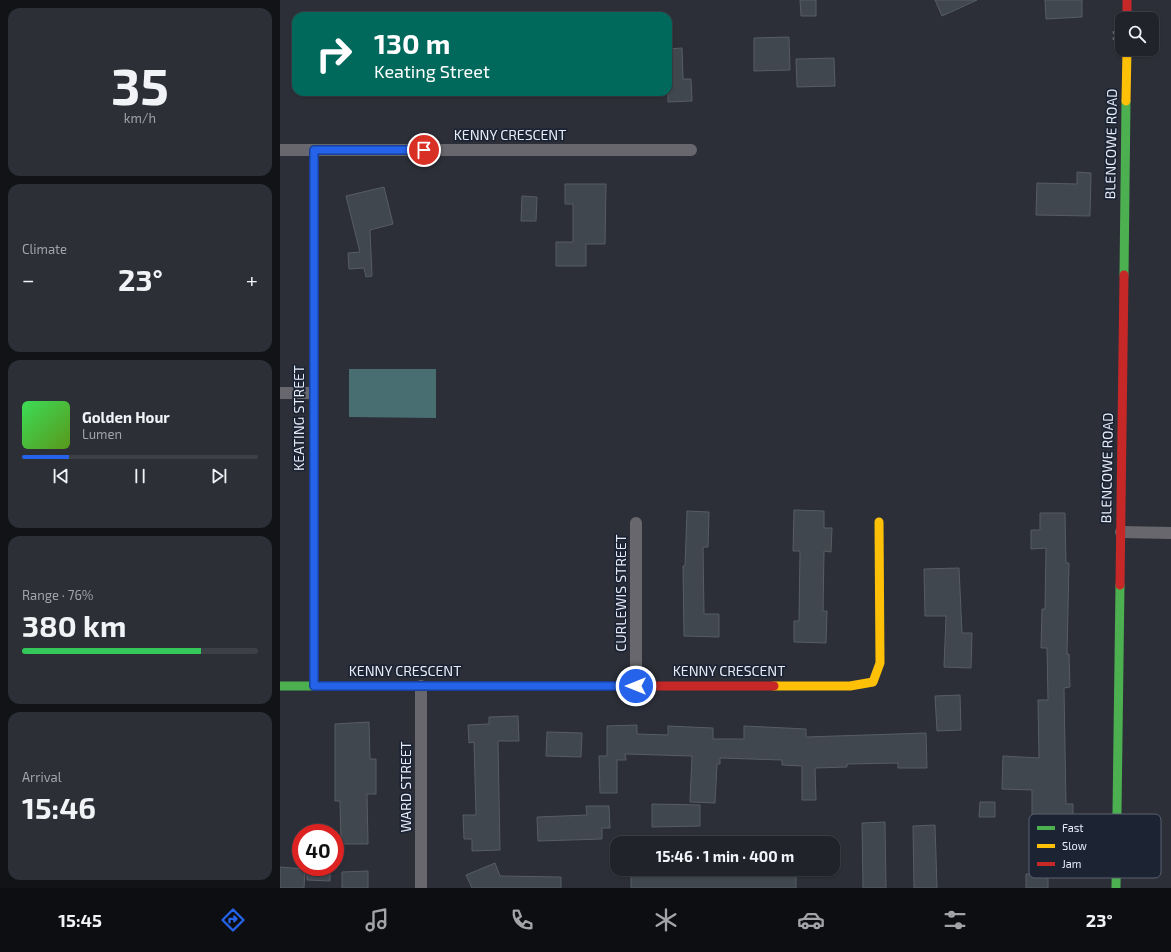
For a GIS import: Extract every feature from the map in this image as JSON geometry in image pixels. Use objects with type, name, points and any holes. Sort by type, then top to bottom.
[{"type":"street","points":[[1127,0],[1127,12]]},
{"type":"street","name":"BLENCOWE ROAD","points":[[1117,814],[1127,56]]},
{"type":"street","name":"KENNY CRESCENT","points":[[280,150],[691,150]]},
{"type":"street","name":"KEATING STREET","points":[[314,150],[314,686]]},
{"type":"street","points":[[280,393],[313,393]]},
{"type":"street","name":"KENNY CRESCENT","points":[[280,686],[850,686],[873,682],[880,663],[879,522]]},
{"type":"street","name":"CURLEWIS STREET","points":[[636,524],[636,686]]},
{"type":"street","points":[[1121,532],[1171,533]]},
{"type":"street","name":"WARD STREET","points":[[421,686],[421,888]]},
{"type":"street","name":"BLENCOWE ROAD","points":[[1116,878],[1116,888]]},
{"type":"shaded area","points":[[349,369],[436,369],[436,418],[349,417]]},
{"type":"building","points":[[800,0],[816,0],[816,16],[801,16]]},
{"type":"building","points":[[935,0],[977,0],[942,16]]},
{"type":"building","points":[[1045,0],[1082,0],[1082,17],[1046,19]]},
{"type":"building","points":[[789,37],[790,70],[754,71],[754,38]]},
{"type":"building","points":[[682,48],[683,79],[691,79],[692,101],[668,102],[668,96],[672,96],[672,49]]},
{"type":"building","points":[[834,58],[835,86],[797,87],[796,59]]},
{"type":"building","points":[[1077,172],[1091,173],[1090,216],[1036,215],[1037,183],[1077,184]]},
{"type":"building","points":[[565,184],[606,184],[605,244],[586,244],[586,266],[556,266],[556,242],[573,242],[573,204],[565,204]]},
{"type":"building","points":[[384,187],[393,224],[370,230],[372,276],[366,277],[364,268],[349,269],[348,253],[360,252],[346,196]]},
{"type":"building","points":[[522,196],[537,197],[536,221],[521,221]]},
{"type":"building","points":[[794,510],[824,511],[824,528],[832,528],[831,552],[824,551],[823,611],[827,611],[826,643],[794,642],[794,621],[799,621],[800,551],[793,551]]},
{"type":"building","points":[[687,511],[709,512],[708,547],[703,547],[704,614],[719,614],[719,637],[684,636],[683,566],[685,566]]},
{"type":"building","points":[[1040,513],[1065,513],[1066,563],[1069,563],[1067,654],[1069,654],[1070,687],[1064,688],[1066,804],[1073,804],[1073,814],[1032,814],[1032,790],[1002,789],[1003,756],[1039,758],[1038,700],[1048,700],[1047,648],[1041,648],[1042,609],[1045,609],[1046,548],[1031,549],[1031,530],[1040,530]]},
{"type":"building","points":[[959,568],[962,633],[972,633],[971,668],[944,667],[946,616],[925,616],[924,569]]},
{"type":"building","points":[[960,695],[961,730],[937,731],[935,696]]},
{"type":"building","points":[[518,716],[519,741],[498,741],[500,850],[472,851],[472,839],[464,839],[463,815],[476,815],[474,742],[469,743],[468,725],[489,724],[489,717]]},
{"type":"building","points":[[369,722],[370,759],[376,759],[376,794],[367,794],[368,844],[344,844],[344,824],[341,824],[340,801],[335,801],[335,724]]},
{"type":"building","points":[[637,725],[637,734],[668,735],[668,726],[713,728],[713,739],[744,739],[744,726],[806,729],[806,737],[926,733],[927,768],[898,768],[898,763],[847,764],[847,767],[815,768],[816,800],[802,800],[802,766],[782,765],[782,760],[720,758],[720,764],[717,764],[715,803],[690,802],[692,756],[625,754],[626,760],[617,760],[617,793],[600,793],[599,756],[607,756],[607,726]]},
{"type":"building","points":[[547,732],[582,733],[581,757],[546,756]]},
{"type":"building","points":[[980,802],[995,802],[995,817],[979,817]]},
{"type":"building","points":[[652,804],[700,805],[700,826],[652,827]]},
{"type":"building","points":[[586,806],[609,806],[610,828],[602,828],[602,839],[538,841],[537,817],[587,815]]},
{"type":"building","points":[[885,822],[886,888],[863,888],[862,823]]},
{"type":"building","points":[[935,825],[937,888],[914,888],[913,826]]},
{"type":"building","points":[[495,863],[500,876],[561,877],[561,888],[472,888],[466,875]]},
{"type":"building","points":[[280,867],[292,868],[292,876],[305,876],[304,888],[280,888]]},
{"type":"building","points":[[368,871],[368,888],[342,888],[342,876],[344,876],[344,872]]},
{"type":"building","points":[[1026,874],[1029,874],[1029,878],[1048,878],[1048,888],[1026,888]]},
{"type":"building","points":[[307,876],[330,876],[330,881],[307,880]]},
{"type":"building","points":[[631,876],[796,876],[796,888],[631,888]]},
{"type":"traffic: fast","points":[[1124,275],[1126,101]]},
{"type":"traffic: fast","points":[[314,406],[314,686]]},
{"type":"traffic: fast","points":[[1117,814],[1120,585]]},
{"type":"traffic: fast","points":[[280,686],[578,686]]},
{"type":"traffic: fast","points":[[1116,878],[1116,888]]},
{"type":"traffic: slow","points":[[1126,101],[1127,56]]},
{"type":"traffic: slow","points":[[314,150],[314,406]]},
{"type":"traffic: slow","points":[[774,686],[850,686],[873,682],[880,663],[879,522]]},
{"type":"traffic: jam","points":[[1127,0],[1127,12]]},
{"type":"traffic: jam","points":[[1120,585],[1124,275]]},
{"type":"traffic: jam","points":[[578,686],[774,686]]},
{"type":"route","points":[[424,150],[314,150],[314,686],[636,686]]}]
